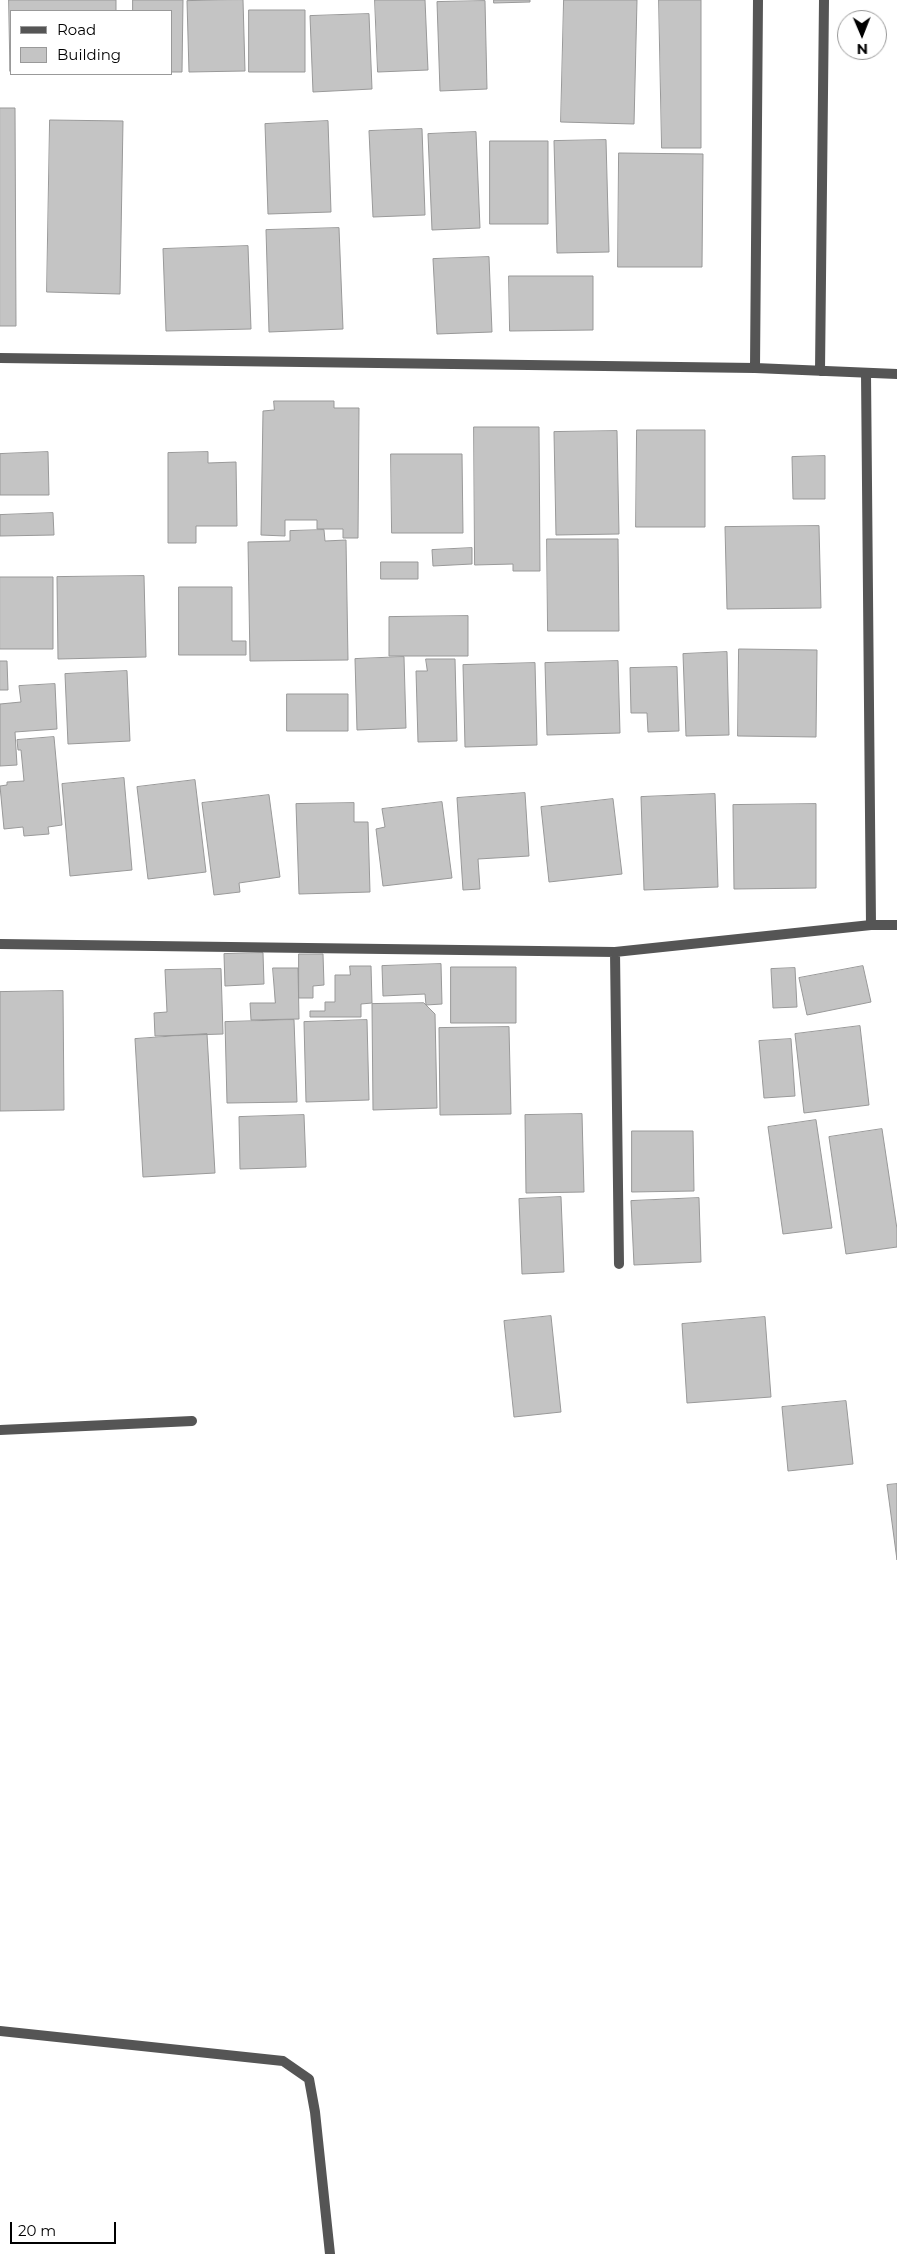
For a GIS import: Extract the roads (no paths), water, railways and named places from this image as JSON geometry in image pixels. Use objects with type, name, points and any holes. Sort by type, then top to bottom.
[{"type":"street","points":[[755,368],[758,0]]},
{"type":"street","points":[[820,372],[824,0]]},
{"type":"street","points":[[0,358],[755,368],[897,374]]},
{"type":"street","points":[[866,373],[871,925]]},
{"type":"street","points":[[0,944],[615,952],[871,925],[897,925]]},
{"type":"street","points":[[615,952],[619,1264]]},
{"type":"street","points":[[0,1430],[192,1421]]},
{"type":"street","points":[[0,2031],[284,2061],[308,2079],[315,2112],[330,2254]]}]
